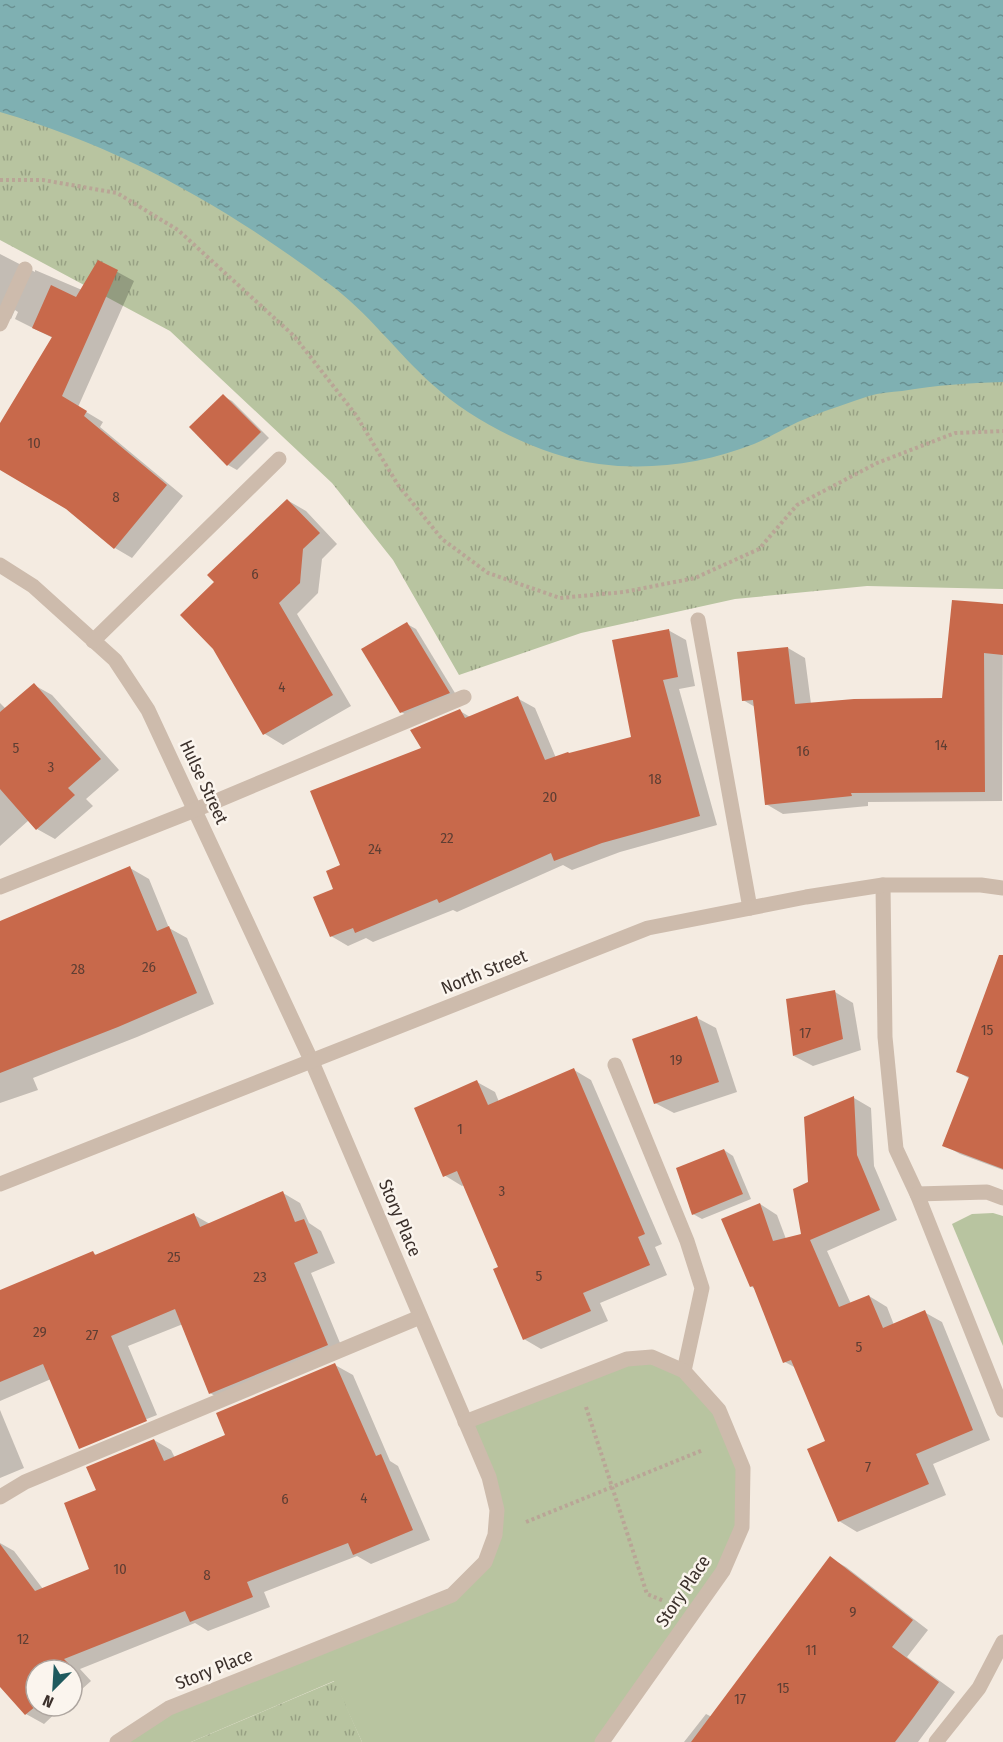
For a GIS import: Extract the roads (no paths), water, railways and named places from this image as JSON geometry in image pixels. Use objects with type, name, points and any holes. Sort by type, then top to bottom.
[{"type":"street","points":[[0,324],[26,269]]},
{"type":"street","points":[[93,640],[279,459]]},
{"type":"street","name":"Hulse Street","points":[[0,565],[33,586],[116,660],[148,710],[312,1062]]},
{"type":"street","points":[[698,620],[750,908]]},
{"type":"street","points":[[0,887],[195,810],[464,697]]},
{"type":"street","points":[[883,885],[885,1037],[896,1149],[917,1194],[1003,1410]]},
{"type":"street","name":"North Street","points":[[0,1184],[648,928],[806,897],[883,885],[981,885],[1003,888]]},
{"type":"street","name":"Story Place","points":[[117,1742],[169,1708],[452,1595],[485,1562],[495,1534],[497,1510],[492,1488],[312,1062]]},
{"type":"street","points":[[615,1065],[687,1241],[702,1288],[684,1371]]},
{"type":"street","points":[[917,1194],[987,1192],[1003,1198]]},
{"type":"street","points":[[0,1497],[25,1482],[420,1317]]},
{"type":"street","name":"Story Place","points":[[465,1422],[627,1359],[652,1358],[684,1371],[718,1410],[731,1439],[743,1468],[742,1527],[723,1571],[602,1742]]},
{"type":"street","points":[[936,1742],[979,1688],[1003,1642]]},
{"type":"water","points":[[0,0],[1003,0],[1003,382],[940,386],[873,395],[803,420],[736,451],[678,464],[619,466],[599,464],[555,454],[533,446],[489,425],[450,399],[420,373],[343,294],[251,229],[172,182],[131,162],[89,143],[0,112]]}]
